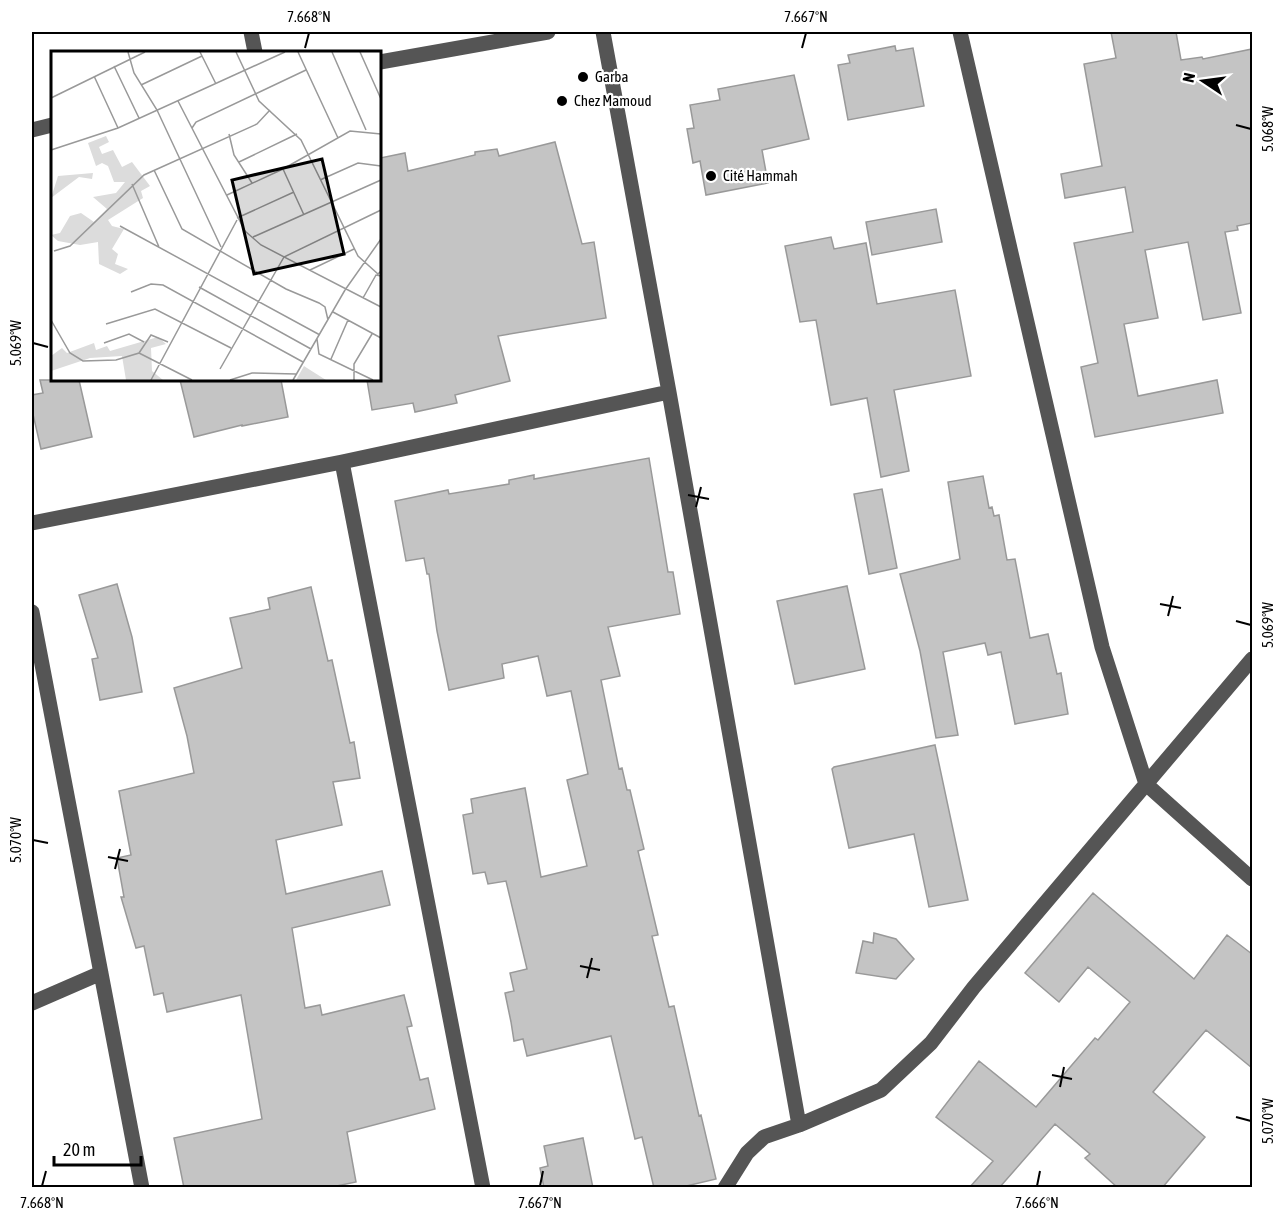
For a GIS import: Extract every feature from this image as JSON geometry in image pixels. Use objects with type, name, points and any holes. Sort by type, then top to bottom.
[{"type":"street","points":[[251,32],[255,51]]},
{"type":"street","points":[[381,62],[548,32]]},
{"type":"street","points":[[603,32],[799,1125]]},
{"type":"street","points":[[960,32],[1102,647],[1146,784],[1252,879]]},
{"type":"street","points":[[32,129],[51,125]]},
{"type":"street","points":[[32,522],[342,462],[669,392]]},
{"type":"street","points":[[342,462],[483,1188]]},
{"type":"street","points":[[32,612],[142,1188]]},
{"type":"street","points":[[726,1188],[747,1153],[764,1137],[799,1125],[881,1090],[931,1043],[974,987],[1252,659]]},
{"type":"street","points":[[32,1003],[101,973]]},
{"type":"building","points":[[1111,32],[1176,32],[1181,60],[1202,57],[1203,59],[1252,49],[1252,223],[1237,226],[1238,230],[1225,232],[1241,313],[1203,320],[1188,242],[1145,250],[1158,318],[1124,324],[1138,396],[1217,380],[1223,413],[1095,437],[1081,367],[1098,363],[1074,243],[1133,232],[1125,187],[1065,198],[1061,174],[1102,166],[1084,64],[1116,58]]},
{"type":"building","points":[[895,46],[896,51],[913,48],[924,106],[848,120],[838,65],[850,63],[848,55]]},
{"type":"building","points":[[794,75],[809,139],[762,150],[768,183],[706,195],[700,161],[693,163],[687,129],[694,128],[690,105],[720,100],[718,89]]},
{"type":"building","points":[[555,142],[582,244],[594,242],[606,318],[498,336],[510,381],[455,395],[457,403],[415,412],[413,403],[372,410],[367,381],[381,381],[381,158],[405,153],[408,171],[475,155],[475,152],[497,149],[499,156]]},
{"type":"building","points":[[936,209],[942,242],[872,255],[866,222]]},
{"type":"building","points":[[831,237],[834,249],[866,243],[877,304],[955,290],[971,376],[894,390],[909,471],[881,477],[867,398],[831,405],[816,320],[800,322],[785,246]]},
{"type":"building","points":[[40,380],[79,381],[92,437],[41,449],[32,410],[32,395],[43,393]]},
{"type":"building","points":[[180,381],[281,381],[288,417],[194,437]]},
{"type":"building","points":[[649,458],[668,572],[673,572],[680,614],[608,627],[620,676],[601,680],[619,769],[622,768],[627,790],[630,790],[644,849],[638,851],[658,935],[652,936],[669,1007],[674,1006],[716,1179],[678,1188],[654,1188],[642,1137],[635,1139],[611,1036],[527,1056],[523,1039],[514,1041],[505,993],[514,991],[510,973],[527,969],[506,881],[488,884],[485,872],[473,874],[463,815],[473,813],[471,799],[525,788],[541,877],[587,866],[567,780],[588,774],[571,691],[547,696],[538,656],[502,664],[504,678],[449,690],[437,631],[429,574],[427,574],[424,558],[406,561],[395,501],[448,490],[449,494],[509,484],[509,480],[534,475],[534,479]]},
{"type":"building","points":[[983,476],[989,508],[992,507],[994,516],[999,515],[1007,560],[1015,559],[1030,638],[1048,634],[1057,674],[1061,673],[1068,714],[1015,724],[1001,652],[988,655],[985,643],[943,652],[958,735],[936,738],[920,651],[900,574],[960,559],[948,482]]},
{"type":"building","points":[[882,489],[897,568],[869,574],[854,494]]},
{"type":"building","points":[[117,584],[132,637],[142,692],[100,700],[92,659],[98,658],[79,595]]},
{"type":"building","points":[[847,586],[865,669],[795,684],[777,601]]},
{"type":"building","points":[[311,587],[328,661],[332,660],[350,743],[354,742],[360,778],[333,782],[342,825],[276,840],[286,894],[382,871],[390,905],[292,928],[305,1008],[320,1005],[322,1015],[404,995],[412,1026],[407,1027],[420,1080],[428,1078],[435,1109],[347,1132],[356,1182],[327,1188],[184,1188],[174,1138],[262,1119],[241,995],[167,1012],[163,993],[154,995],[144,946],[136,948],[121,897],[124,897],[117,858],[131,855],[119,791],[194,773],[174,688],[242,668],[230,618],[270,609],[268,598]]},
{"type":"building","points":[[935,745],[968,900],[929,907],[914,834],[849,848],[832,769]]},
{"type":"building","points":[[1093,893],[1194,979],[1227,935],[1252,954],[1252,1068],[1206,1030],[1153,1092],[1205,1137],[1162,1188],[1118,1188],[1085,1158],[1090,1154],[1055,1124],[999,1188],[969,1188],[993,1161],[936,1117],[979,1061],[1036,1107],[1095,1038],[1098,1040],[1130,1002],[1088,967],[1059,1002],[1025,973]]},
{"type":"building","points":[[874,933],[896,939],[914,959],[896,979],[856,973],[863,941],[873,943]]},
{"type":"building","points":[[583,1138],[593,1188],[544,1188],[540,1168],[548,1166],[544,1146]]},
{"type":"place","name":"Garba","points":[[583,77]]},
{"type":"place","name":"Chez Mamoud","points":[[562,101]]},
{"type":"place","name":"Cité Hammah","points":[[711,176]]}]
